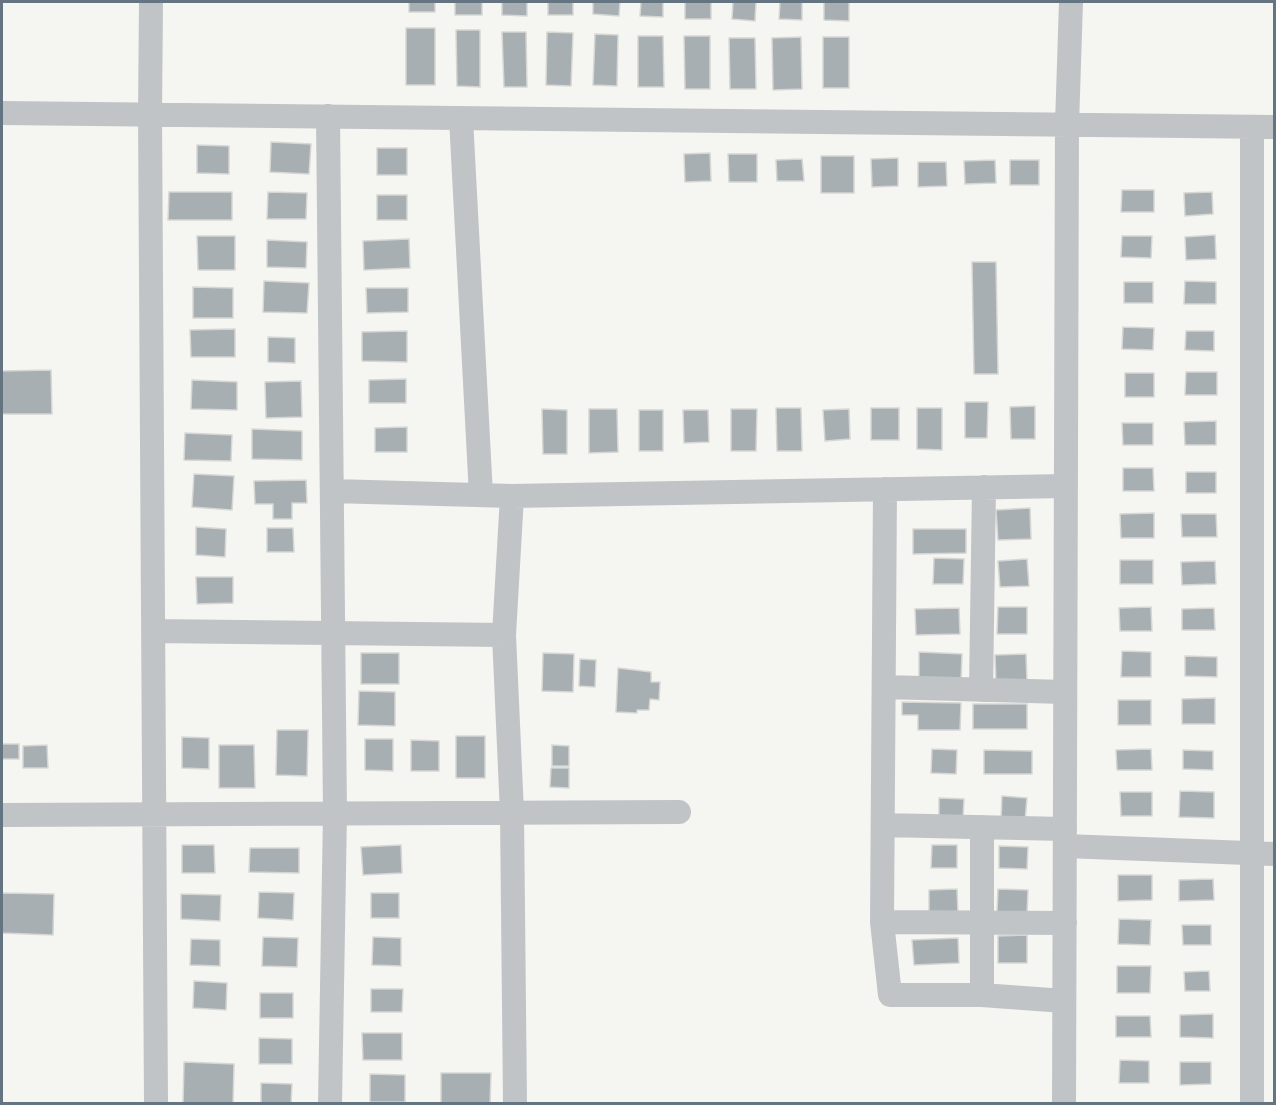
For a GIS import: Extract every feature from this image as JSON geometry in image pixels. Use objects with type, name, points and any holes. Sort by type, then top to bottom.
[{"type":"street","points":[[151,2],[156,1104]]},
{"type":"street","points":[[1064,1104],[1067,125],[1071,2]]},
{"type":"street","points":[[2,112],[1263,127],[1263,854],[1252,1104]]},
{"type":"street","points":[[328,116],[336,813],[330,1104]]},
{"type":"street","points":[[461,118],[481,495]]},
{"type":"street","points":[[332,491],[512,496],[1066,486]]},
{"type":"street","points":[[981,690],[984,487]]},
{"type":"street","points":[[885,489],[882,922],[890,995],[982,995],[1064,1001]]},
{"type":"street","points":[[512,496],[504,635],[512,813],[515,1104]]},
{"type":"street","points":[[153,631],[504,635]]},
{"type":"street","points":[[884,687],[1065,692]]},
{"type":"street","points":[[2,815],[680,812]]},
{"type":"street","points":[[883,825],[982,828],[1263,854]]},
{"type":"street","points":[[982,828],[982,995]]},
{"type":"street","points":[[882,922],[982,924],[1065,922]]},
{"type":"building","points":[[409,2],[435,2],[435,12],[409,12]]},
{"type":"building","points":[[455,2],[482,2],[482,15],[455,15]]},
{"type":"building","points":[[502,2],[527,2],[527,16],[502,15]]},
{"type":"building","points":[[548,2],[573,2],[573,15],[548,15]]},
{"type":"building","points":[[593,2],[620,2],[619,16],[593,14]]},
{"type":"building","points":[[641,2],[663,2],[663,17],[640,16]]},
{"type":"building","points":[[685,2],[711,2],[711,19],[685,19]]},
{"type":"building","points":[[733,2],[756,2],[755,21],[732,19]]},
{"type":"building","points":[[780,2],[802,2],[802,20],[779,19]]},
{"type":"building","points":[[824,2],[849,2],[849,21],[824,20]]},
{"type":"building","points":[[406,28],[435,28],[435,85],[406,85]]},
{"type":"building","points":[[456,30],[480,30],[480,87],[457,86]]},
{"type":"building","points":[[502,32],[526,32],[527,87],[504,87]]},
{"type":"building","points":[[547,32],[573,33],[571,86],[546,85]]},
{"type":"building","points":[[595,34],[618,35],[617,86],[593,85]]},
{"type":"building","points":[[638,36],[663,36],[664,87],[638,87]]},
{"type":"building","points":[[684,36],[710,36],[710,89],[685,89]]},
{"type":"building","points":[[801,37],[802,89],[773,90],[772,38]]},
{"type":"building","points":[[823,37],[849,37],[849,88],[823,88]]},
{"type":"building","points":[[729,38],[755,38],[756,89],[730,89]]},
{"type":"building","points":[[271,142],[311,144],[309,174],[270,172]]},
{"type":"building","points":[[197,145],[229,146],[229,174],[197,173]]},
{"type":"building","points":[[377,148],[407,148],[407,175],[377,175]]},
{"type":"building","points":[[710,153],[711,181],[685,182],[684,154]]},
{"type":"building","points":[[728,154],[757,154],[757,182],[729,182]]},
{"type":"building","points":[[821,156],[854,156],[854,193],[821,193]]},
{"type":"building","points":[[898,158],[898,186],[872,187],[871,159]]},
{"type":"building","points":[[802,159],[804,181],[777,181],[776,160]]},
{"type":"building","points":[[995,160],[996,183],[965,184],[964,161]]},
{"type":"building","points":[[1010,160],[1039,160],[1039,185],[1010,185]]},
{"type":"building","points":[[918,162],[946,162],[947,186],[918,187]]},
{"type":"building","points":[[1122,190],[1154,190],[1154,212],[1121,212]]},
{"type":"building","points":[[169,192],[232,192],[232,220],[168,220]]},
{"type":"building","points":[[268,192],[307,193],[306,219],[267,219]]},
{"type":"building","points":[[1212,192],[1213,214],[1185,216],[1184,193]]},
{"type":"building","points":[[377,195],[407,195],[407,220],[377,220]]},
{"type":"building","points":[[1215,235],[1216,259],[1186,260],[1185,237]]},
{"type":"building","points":[[197,236],[235,236],[235,270],[198,270]]},
{"type":"building","points":[[1122,236],[1152,236],[1151,258],[1121,257]]},
{"type":"building","points":[[409,239],[410,268],[364,270],[363,241]]},
{"type":"building","points":[[267,240],[307,242],[306,268],[267,267]]},
{"type":"building","points":[[972,262],[996,262],[998,374],[974,374]]},
{"type":"building","points":[[264,281],[309,283],[307,313],[263,312]]},
{"type":"building","points":[[1185,281],[1216,282],[1216,304],[1184,304]]},
{"type":"building","points":[[1124,282],[1153,282],[1153,303],[1124,303]]},
{"type":"building","points":[[193,287],[233,288],[233,318],[193,318]]},
{"type":"building","points":[[366,288],[408,288],[408,312],[367,313]]},
{"type":"building","points":[[1123,327],[1154,328],[1153,350],[1122,349]]},
{"type":"building","points":[[235,329],[235,357],[191,357],[190,330]]},
{"type":"building","points":[[407,331],[407,362],[362,361],[362,332]]},
{"type":"building","points":[[1186,331],[1214,331],[1214,351],[1185,350]]},
{"type":"building","points":[[268,337],[295,338],[295,363],[268,362]]},
{"type":"building","points":[[51,370],[52,414],[2,414],[2,371]]},
{"type":"building","points":[[1186,372],[1217,372],[1217,395],[1185,395]]},
{"type":"building","points":[[1125,373],[1154,373],[1154,397],[1125,397]]},
{"type":"building","points":[[406,379],[406,403],[369,403],[369,380]]},
{"type":"building","points":[[192,380],[237,382],[237,410],[191,409]]},
{"type":"building","points":[[301,381],[302,417],[266,418],[265,382]]},
{"type":"building","points":[[965,402],[988,402],[987,438],[965,438]]},
{"type":"building","points":[[1035,406],[1035,439],[1011,439],[1010,407]]},
{"type":"building","points":[[776,408],[801,408],[802,451],[777,451]]},
{"type":"building","points":[[871,408],[899,408],[899,440],[871,440]]},
{"type":"building","points":[[917,408],[942,408],[942,450],[917,449]]},
{"type":"building","points":[[542,409],[567,410],[567,454],[543,454]]},
{"type":"building","points":[[589,409],[617,409],[618,452],[589,453]]},
{"type":"building","points":[[731,409],[757,409],[756,451],[731,451]]},
{"type":"building","points":[[849,409],[850,439],[825,441],[823,410]]},
{"type":"building","points":[[639,410],[663,410],[663,451],[639,451]]},
{"type":"building","points":[[683,410],[708,410],[709,442],[684,443]]},
{"type":"building","points":[[1216,421],[1216,445],[1185,445],[1184,422]]},
{"type":"building","points":[[1122,423],[1153,423],[1153,445],[1123,445]]},
{"type":"building","points":[[407,427],[407,452],[375,452],[375,428]]},
{"type":"building","points":[[252,429],[302,431],[302,460],[252,459]]},
{"type":"building","points":[[185,433],[232,435],[231,461],[184,460]]},
{"type":"building","points":[[1123,468],[1153,468],[1154,491],[1123,491]]},
{"type":"building","points":[[1186,472],[1216,472],[1216,493],[1186,493]]},
{"type":"building","points":[[194,474],[234,476],[232,510],[192,507]]},
{"type":"building","points":[[306,480],[307,503],[292,503],[292,519],[273,519],[273,504],[255,504],[254,481]]},
{"type":"building","points":[[1030,508],[1031,539],[998,540],[996,510]]},
{"type":"building","points":[[1154,513],[1154,538],[1121,538],[1120,514]]},
{"type":"building","points":[[1181,514],[1216,514],[1217,537],[1182,537]]},
{"type":"building","points":[[196,527],[226,529],[225,557],[196,555]]},
{"type":"building","points":[[267,528],[293,528],[294,552],[267,552]]},
{"type":"building","points":[[913,529],[966,529],[966,553],[913,554]]},
{"type":"building","points":[[934,558],[964,559],[963,584],[933,584]]},
{"type":"building","points":[[1027,559],[1029,586],[1000,587],[998,561]]},
{"type":"building","points":[[1120,560],[1153,560],[1153,584],[1120,584]]},
{"type":"building","points":[[1215,561],[1216,584],[1182,585],[1181,562]]},
{"type":"building","points":[[196,577],[233,577],[233,603],[197,604]]},
{"type":"building","points":[[998,607],[1027,607],[1027,634],[997,634]]},
{"type":"building","points":[[1151,607],[1152,631],[1120,631],[1119,608]]},
{"type":"building","points":[[959,608],[960,634],[916,635],[915,609]]},
{"type":"building","points":[[1214,608],[1215,630],[1182,630],[1182,609]]},
{"type":"building","points":[[1122,651],[1151,652],[1151,677],[1121,677]]},
{"type":"building","points":[[919,652],[962,654],[961,681],[919,680]]},
{"type":"building","points":[[361,653],[399,653],[399,684],[361,684]]},
{"type":"building","points":[[543,653],[574,654],[573,692],[542,691]]},
{"type":"building","points":[[1026,654],[1027,682],[996,683],[995,655]]},
{"type":"building","points":[[1185,656],[1217,657],[1217,677],[1185,676]]},
{"type":"building","points":[[580,659],[596,660],[595,687],[579,686]]},
{"type":"building","points":[[618,668],[651,672],[651,682],[660,682],[659,700],[650,699],[649,710],[637,710],[637,713],[616,712]]},
{"type":"building","points":[[359,691],[395,692],[395,726],[358,725]]},
{"type":"building","points":[[1215,698],[1215,724],[1182,724],[1182,699]]},
{"type":"building","points":[[1118,700],[1151,700],[1151,725],[1118,725]]},
{"type":"building","points":[[902,702],[961,703],[960,730],[918,730],[918,715],[902,715]]},
{"type":"building","points":[[973,704],[1027,704],[1027,729],[973,729]]},
{"type":"building","points":[[277,730],[308,730],[307,776],[276,775]]},
{"type":"building","points":[[456,736],[485,736],[485,778],[456,778]]},
{"type":"building","points":[[182,737],[209,738],[209,769],[182,768]]},
{"type":"building","points":[[365,739],[393,739],[393,771],[365,770]]},
{"type":"building","points":[[411,740],[439,741],[439,771],[411,771]]},
{"type":"building","points":[[2,744],[19,744],[19,759],[2,759]]},
{"type":"building","points":[[47,745],[48,768],[23,768],[23,746]]},
{"type":"building","points":[[219,745],[254,745],[255,788],[219,788]]},
{"type":"building","points":[[552,745],[569,746],[569,766],[552,766]]},
{"type":"building","points":[[932,749],[957,750],[956,774],[931,773]]},
{"type":"building","points":[[1151,749],[1152,770],[1117,770],[1116,750]]},
{"type":"building","points":[[984,750],[1032,751],[1032,774],[984,774]]},
{"type":"building","points":[[1183,750],[1213,751],[1213,770],[1183,769]]},
{"type":"building","points":[[551,768],[569,768],[569,788],[550,787]]},
{"type":"building","points":[[1180,791],[1214,792],[1214,818],[1179,817]]},
{"type":"building","points":[[1120,792],[1152,792],[1152,816],[1121,816]]},
{"type":"building","points":[[1002,796],[1027,798],[1025,821],[1001,820]]},
{"type":"building","points":[[939,798],[964,799],[963,819],[939,818]]},
{"type":"building","points":[[182,845],[214,845],[215,873],[182,873]]},
{"type":"building","points":[[401,845],[402,873],[363,875],[361,847]]},
{"type":"building","points":[[932,845],[957,845],[957,868],[931,868]]},
{"type":"building","points":[[999,846],[1028,847],[1027,869],[999,868]]},
{"type":"building","points":[[250,848],[299,848],[299,873],[249,872]]},
{"type":"building","points":[[1118,875],[1152,875],[1152,900],[1118,901]]},
{"type":"building","points":[[1213,879],[1214,900],[1179,901],[1179,880]]},
{"type":"building","points":[[957,889],[958,914],[929,915],[929,890]]},
{"type":"building","points":[[998,889],[1028,890],[1027,914],[997,912]]},
{"type":"building","points":[[259,892],[294,893],[293,920],[258,918]]},
{"type":"building","points":[[2,893],[54,894],[53,935],[2,933]]},
{"type":"building","points":[[371,893],[399,893],[399,918],[371,918]]},
{"type":"building","points":[[181,894],[221,895],[220,921],[181,919]]},
{"type":"building","points":[[1119,919],[1151,920],[1150,945],[1118,944]]},
{"type":"building","points":[[1182,925],[1211,925],[1211,945],[1183,945]]},
{"type":"building","points":[[1027,935],[1027,963],[998,963],[998,936]]},
{"type":"building","points":[[263,937],[298,938],[297,967],[262,966]]},
{"type":"building","points":[[373,937],[401,938],[401,966],[372,965]]},
{"type":"building","points":[[958,938],[959,963],[914,965],[912,940]]},
{"type":"building","points":[[191,939],[220,940],[220,966],[190,965]]},
{"type":"building","points":[[1117,966],[1151,966],[1150,993],[1117,993]]},
{"type":"building","points":[[1209,971],[1210,991],[1185,991],[1184,972]]},
{"type":"building","points":[[194,981],[227,983],[226,1010],[193,1008]]},
{"type":"building","points":[[371,989],[403,989],[402,1012],[371,1012]]},
{"type":"building","points":[[260,993],[293,993],[293,1018],[260,1018]]},
{"type":"building","points":[[1213,1014],[1213,1038],[1180,1037],[1180,1015]]},
{"type":"building","points":[[1116,1016],[1150,1016],[1151,1037],[1116,1037]]},
{"type":"building","points":[[362,1033],[402,1033],[402,1060],[363,1060]]},
{"type":"building","points":[[259,1038],[292,1039],[292,1064],[259,1064]]},
{"type":"building","points":[[1120,1060],[1149,1061],[1149,1083],[1119,1083]]},
{"type":"building","points":[[184,1062],[234,1064],[233,1104],[183,1104]]},
{"type":"building","points":[[1180,1062],[1211,1062],[1211,1084],[1180,1085]]},
{"type":"building","points":[[441,1073],[491,1073],[490,1104],[441,1104]]},
{"type":"building","points":[[370,1074],[405,1075],[405,1102],[370,1102]]},
{"type":"building","points":[[261,1083],[292,1084],[291,1104],[261,1104]]}]
